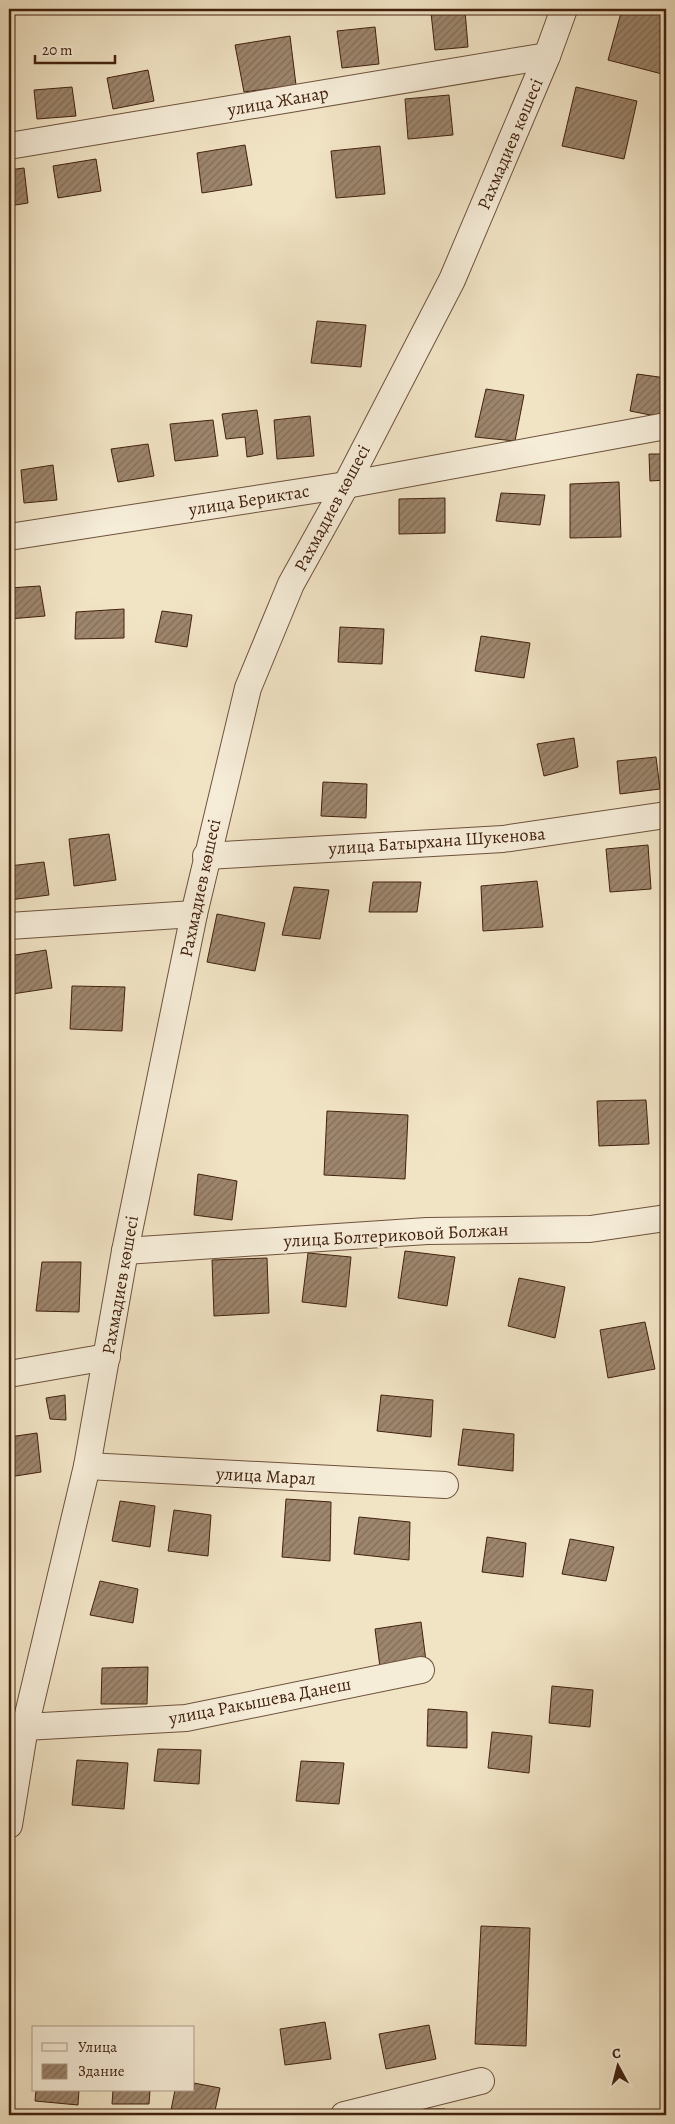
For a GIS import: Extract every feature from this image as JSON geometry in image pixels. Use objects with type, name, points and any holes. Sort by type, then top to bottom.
[{"type":"street","name":"Рахмадиев көшесі","points":[[9,1825],[17,1726],[87,1466],[125,1251],[206,856],[248,688],[291,584],[346,485],[452,280],[547,56],[564,9]]},
{"type":"street","name":"улица Жанар","points":[[9,146],[547,56]]},
{"type":"street","name":"улица Бериктас","points":[[9,537],[346,485],[666,426]]},
{"type":"street","name":"улица Батырхана Шукенова","points":[[206,856],[503,839],[666,815]]},
{"type":"street","points":[[9,926],[194,914]]},
{"type":"street","name":"улица Болтериковой Болжан","points":[[125,1251],[427,1231],[590,1229],[666,1218]]},
{"type":"street","points":[[9,1374],[107,1357]]},
{"type":"street","name":"улица Марал","points":[[87,1466],[445,1485]]},
{"type":"street","name":"улица Ракышева Данеш","points":[[17,1726],[186,1718],[421,1670]]},
{"type":"street","points":[[344,2115],[481,2081]]},
{"type":"building","points":[[622,9],[666,9],[666,75],[608,60]]},
{"type":"building","points":[[465,10],[468,47],[435,50],[431,13]]},
{"type":"building","points":[[375,27],[379,64],[342,68],[337,31]]},
{"type":"building","points":[[290,36],[296,85],[244,92],[235,45]]},
{"type":"building","points":[[148,70],[154,101],[113,109],[107,78]]},
{"type":"building","points":[[72,87],[76,116],[37,119],[34,90]]},
{"type":"building","points":[[576,87],[637,101],[624,159],[562,146]]},
{"type":"building","points":[[449,95],[453,135],[408,139],[405,99]]},
{"type":"building","points":[[245,145],[252,185],[202,193],[197,153]]},
{"type":"building","points":[[380,146],[385,194],[336,198],[331,151]]},
{"type":"building","points":[[96,159],[101,191],[58,198],[53,166]]},
{"type":"building","points":[[24,168],[28,203],[9,206],[9,170]]},
{"type":"building","points":[[317,321],[366,325],[361,367],[311,363]]},
{"type":"building","points":[[637,374],[666,378],[666,418],[630,411]]},
{"type":"building","points":[[486,389],[524,395],[515,441],[475,437]]},
{"type":"building","points":[[257,410],[263,454],[247,457],[245,437],[226,439],[222,414]]},
{"type":"building","points":[[310,416],[314,456],[277,459],[274,420]]},
{"type":"building","points":[[213,420],[218,456],[175,461],[170,424]]},
{"type":"building","points":[[148,444],[154,476],[118,482],[111,449]]},
{"type":"building","points":[[649,454],[666,454],[666,480],[650,481]]},
{"type":"building","points":[[53,465],[57,500],[24,503],[21,470]]},
{"type":"building","points":[[619,482],[621,537],[570,538],[570,484]]},
{"type":"building","points":[[501,493],[545,495],[540,525],[496,521]]},
{"type":"building","points":[[445,498],[445,533],[399,534],[399,499]]},
{"type":"building","points":[[40,586],[45,616],[9,619],[9,588]]},
{"type":"building","points":[[124,609],[124,638],[75,639],[76,612]]},
{"type":"building","points":[[162,611],[192,615],[187,647],[155,642]]},
{"type":"building","points":[[340,627],[384,629],[382,664],[338,662]]},
{"type":"building","points":[[481,636],[530,643],[524,678],[475,671]]},
{"type":"building","points":[[574,738],[578,767],[544,776],[537,744]]},
{"type":"building","points":[[656,757],[660,789],[620,794],[617,761]]},
{"type":"building","points":[[323,782],[367,784],[366,818],[321,816]]},
{"type":"building","points":[[109,834],[116,880],[74,886],[69,839]]},
{"type":"building","points":[[648,845],[651,889],[610,892],[606,849]]},
{"type":"building","points":[[44,862],[49,895],[9,900],[9,866]]},
{"type":"building","points":[[537,881],[543,927],[483,931],[481,886]]},
{"type":"building","points":[[373,882],[421,882],[417,912],[369,912]]},
{"type":"building","points":[[294,887],[329,890],[320,939],[282,935]]},
{"type":"building","points":[[217,914],[265,923],[255,971],[207,962]]},
{"type":"building","points":[[46,950],[52,988],[12,994],[9,977],[9,956]]},
{"type":"building","points":[[72,986],[125,987],[122,1031],[70,1029]]},
{"type":"building","points":[[646,1100],[649,1144],[599,1146],[597,1101]]},
{"type":"building","points":[[327,1111],[408,1115],[405,1179],[324,1175]]},
{"type":"building","points":[[198,1174],[237,1181],[232,1220],[194,1215]]},
{"type":"building","points":[[405,1251],[455,1257],[447,1306],[398,1298]]},
{"type":"building","points":[[308,1253],[351,1257],[346,1307],[302,1302]]},
{"type":"building","points":[[267,1258],[269,1313],[214,1316],[212,1260]]},
{"type":"building","points":[[42,1262],[81,1262],[79,1312],[36,1311]]},
{"type":"building","points":[[519,1278],[565,1287],[555,1338],[508,1326]]},
{"type":"building","points":[[9,1281],[11,1281],[14,1324],[9,1325]]},
{"type":"building","points":[[645,1322],[655,1369],[608,1378],[600,1330]]},
{"type":"building","points":[[65,1395],[66,1420],[50,1419],[46,1398]]},
{"type":"building","points":[[381,1395],[433,1400],[431,1437],[377,1431]]},
{"type":"building","points":[[463,1429],[514,1434],[513,1471],[458,1465]]},
{"type":"building","points":[[37,1433],[41,1472],[9,1477],[9,1437]]},
{"type":"building","points":[[286,1499],[331,1502],[330,1561],[282,1557]]},
{"type":"building","points":[[120,1501],[155,1506],[150,1547],[112,1541]]},
{"type":"building","points":[[174,1510],[211,1515],[208,1556],[168,1551]]},
{"type":"building","points":[[359,1517],[410,1522],[409,1560],[354,1554]]},
{"type":"building","points":[[487,1537],[526,1543],[523,1577],[482,1572]]},
{"type":"building","points":[[570,1539],[614,1547],[606,1581],[562,1574]]},
{"type":"building","points":[[100,1581],[138,1589],[133,1623],[90,1615]]},
{"type":"building","points":[[421,1622],[426,1661],[380,1667],[375,1629]]},
{"type":"building","points":[[148,1667],[147,1704],[101,1704],[102,1668]]},
{"type":"building","points":[[552,1686],[593,1690],[590,1727],[549,1723]]},
{"type":"building","points":[[428,1709],[467,1712],[467,1748],[427,1746]]},
{"type":"building","points":[[492,1732],[532,1736],[529,1773],[488,1768]]},
{"type":"building","points":[[158,1749],[201,1750],[199,1784],[154,1781]]},
{"type":"building","points":[[77,1760],[128,1763],[124,1809],[72,1805]]},
{"type":"building","points":[[301,1761],[344,1763],[339,1804],[296,1801]]},
{"type":"building","points":[[481,1926],[530,1928],[526,2046],[475,2044]]},
{"type":"building","points":[[325,2022],[331,2059],[285,2065],[280,2029]]},
{"type":"building","points":[[429,2025],[436,2059],[386,2069],[379,2034]]},
{"type":"building","points":[[195,2083],[220,2088],[214,2115],[170,2115],[175,2092],[195,2092]]},
{"type":"building","points":[[36,2092],[79,2092],[78,2105],[35,2101]]},
{"type":"building","points":[[113,2092],[150,2092],[149,2104],[112,2104]]},
{"type":"building","points":[[415,2109],[445,2109],[445,2115],[414,2115]]}]
